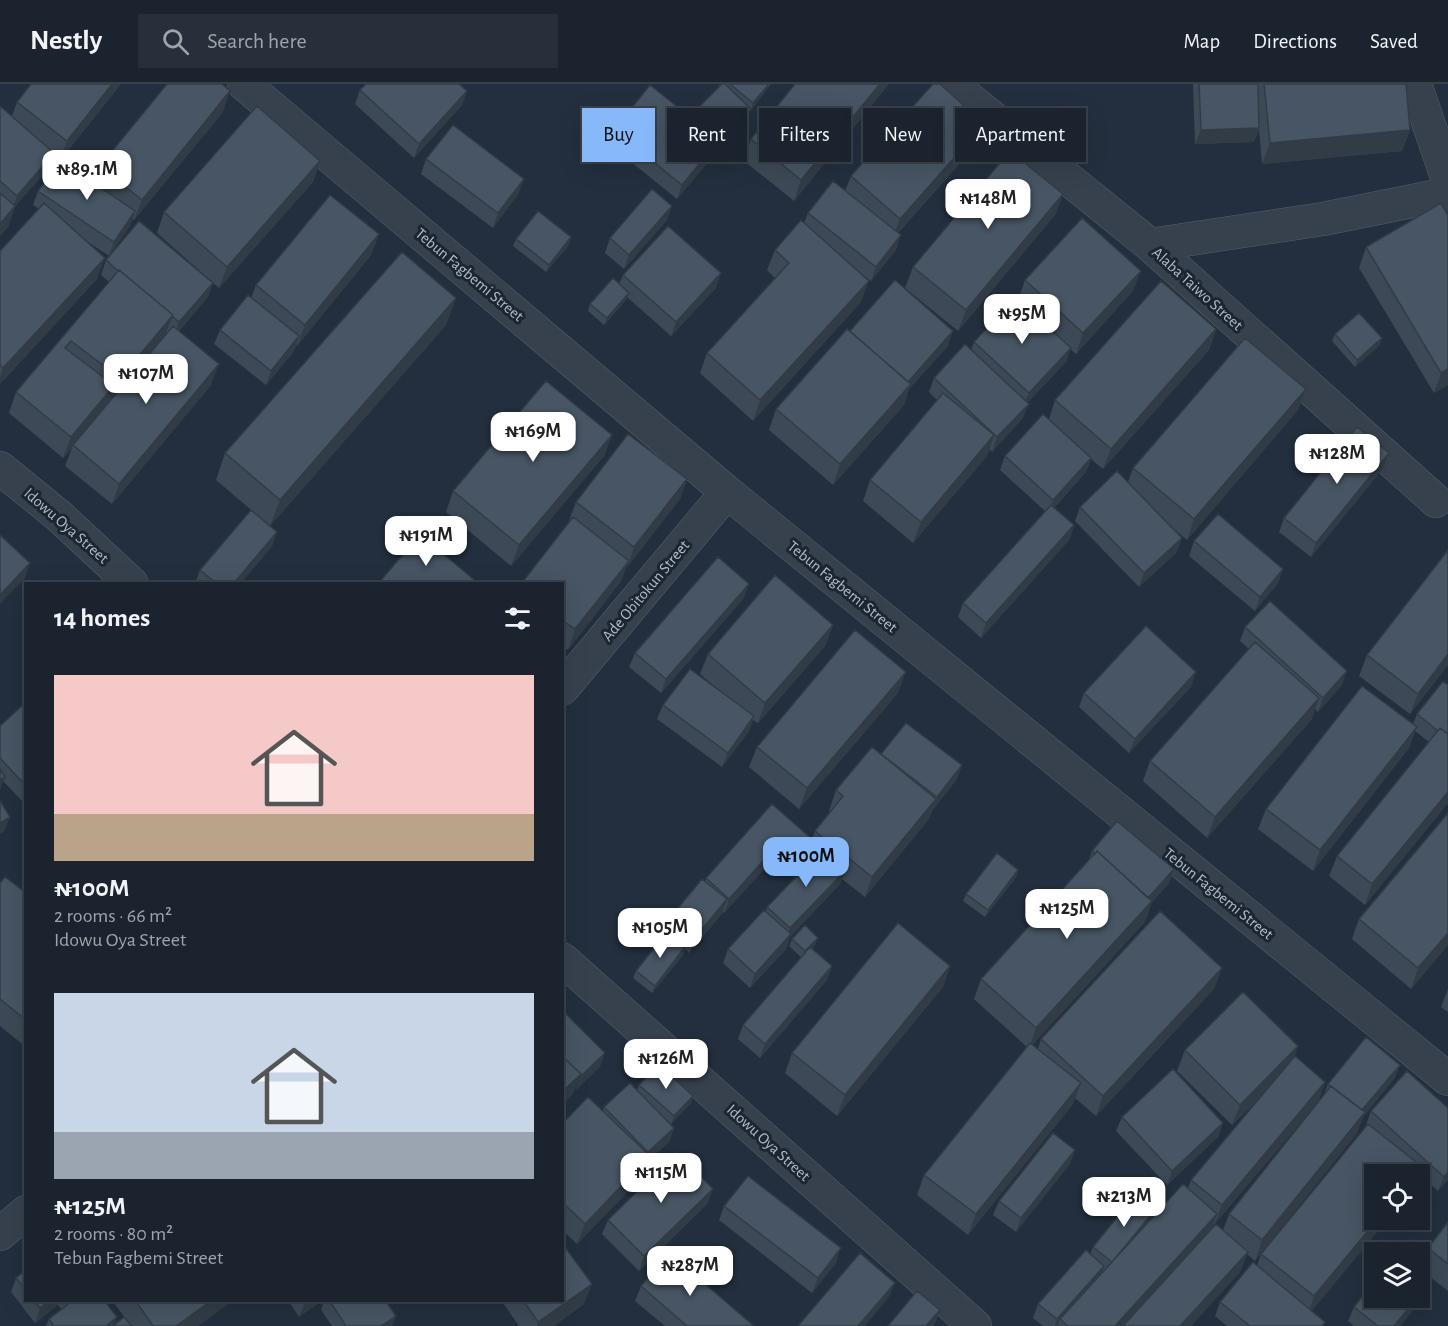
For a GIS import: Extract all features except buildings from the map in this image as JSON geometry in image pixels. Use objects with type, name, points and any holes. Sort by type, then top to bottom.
[{"type":"street","name":"Tebun Fagbemi Street","points":[[244,84],[727,492],[1448,1079]]},
{"type":"street","name":"Alaba Taiwo Street","points":[[951,84],[1150,245],[1436,501]]},
{"type":"street","points":[[1415,84],[1448,180]]},
{"type":"street","points":[[1150,245],[1323,219],[1448,194]]},
{"type":"street","name":"Idowu Oya Street","points":[[0,468],[59,516],[130,582]]},
{"type":"street","name":"Ade Obitokun Street","points":[[564,687],[727,492]]},
{"type":"street","name":"Idowu Oya Street","points":[[564,961],[975,1326]]},
{"type":"street","points":[[0,1234],[24,1214]]}]
